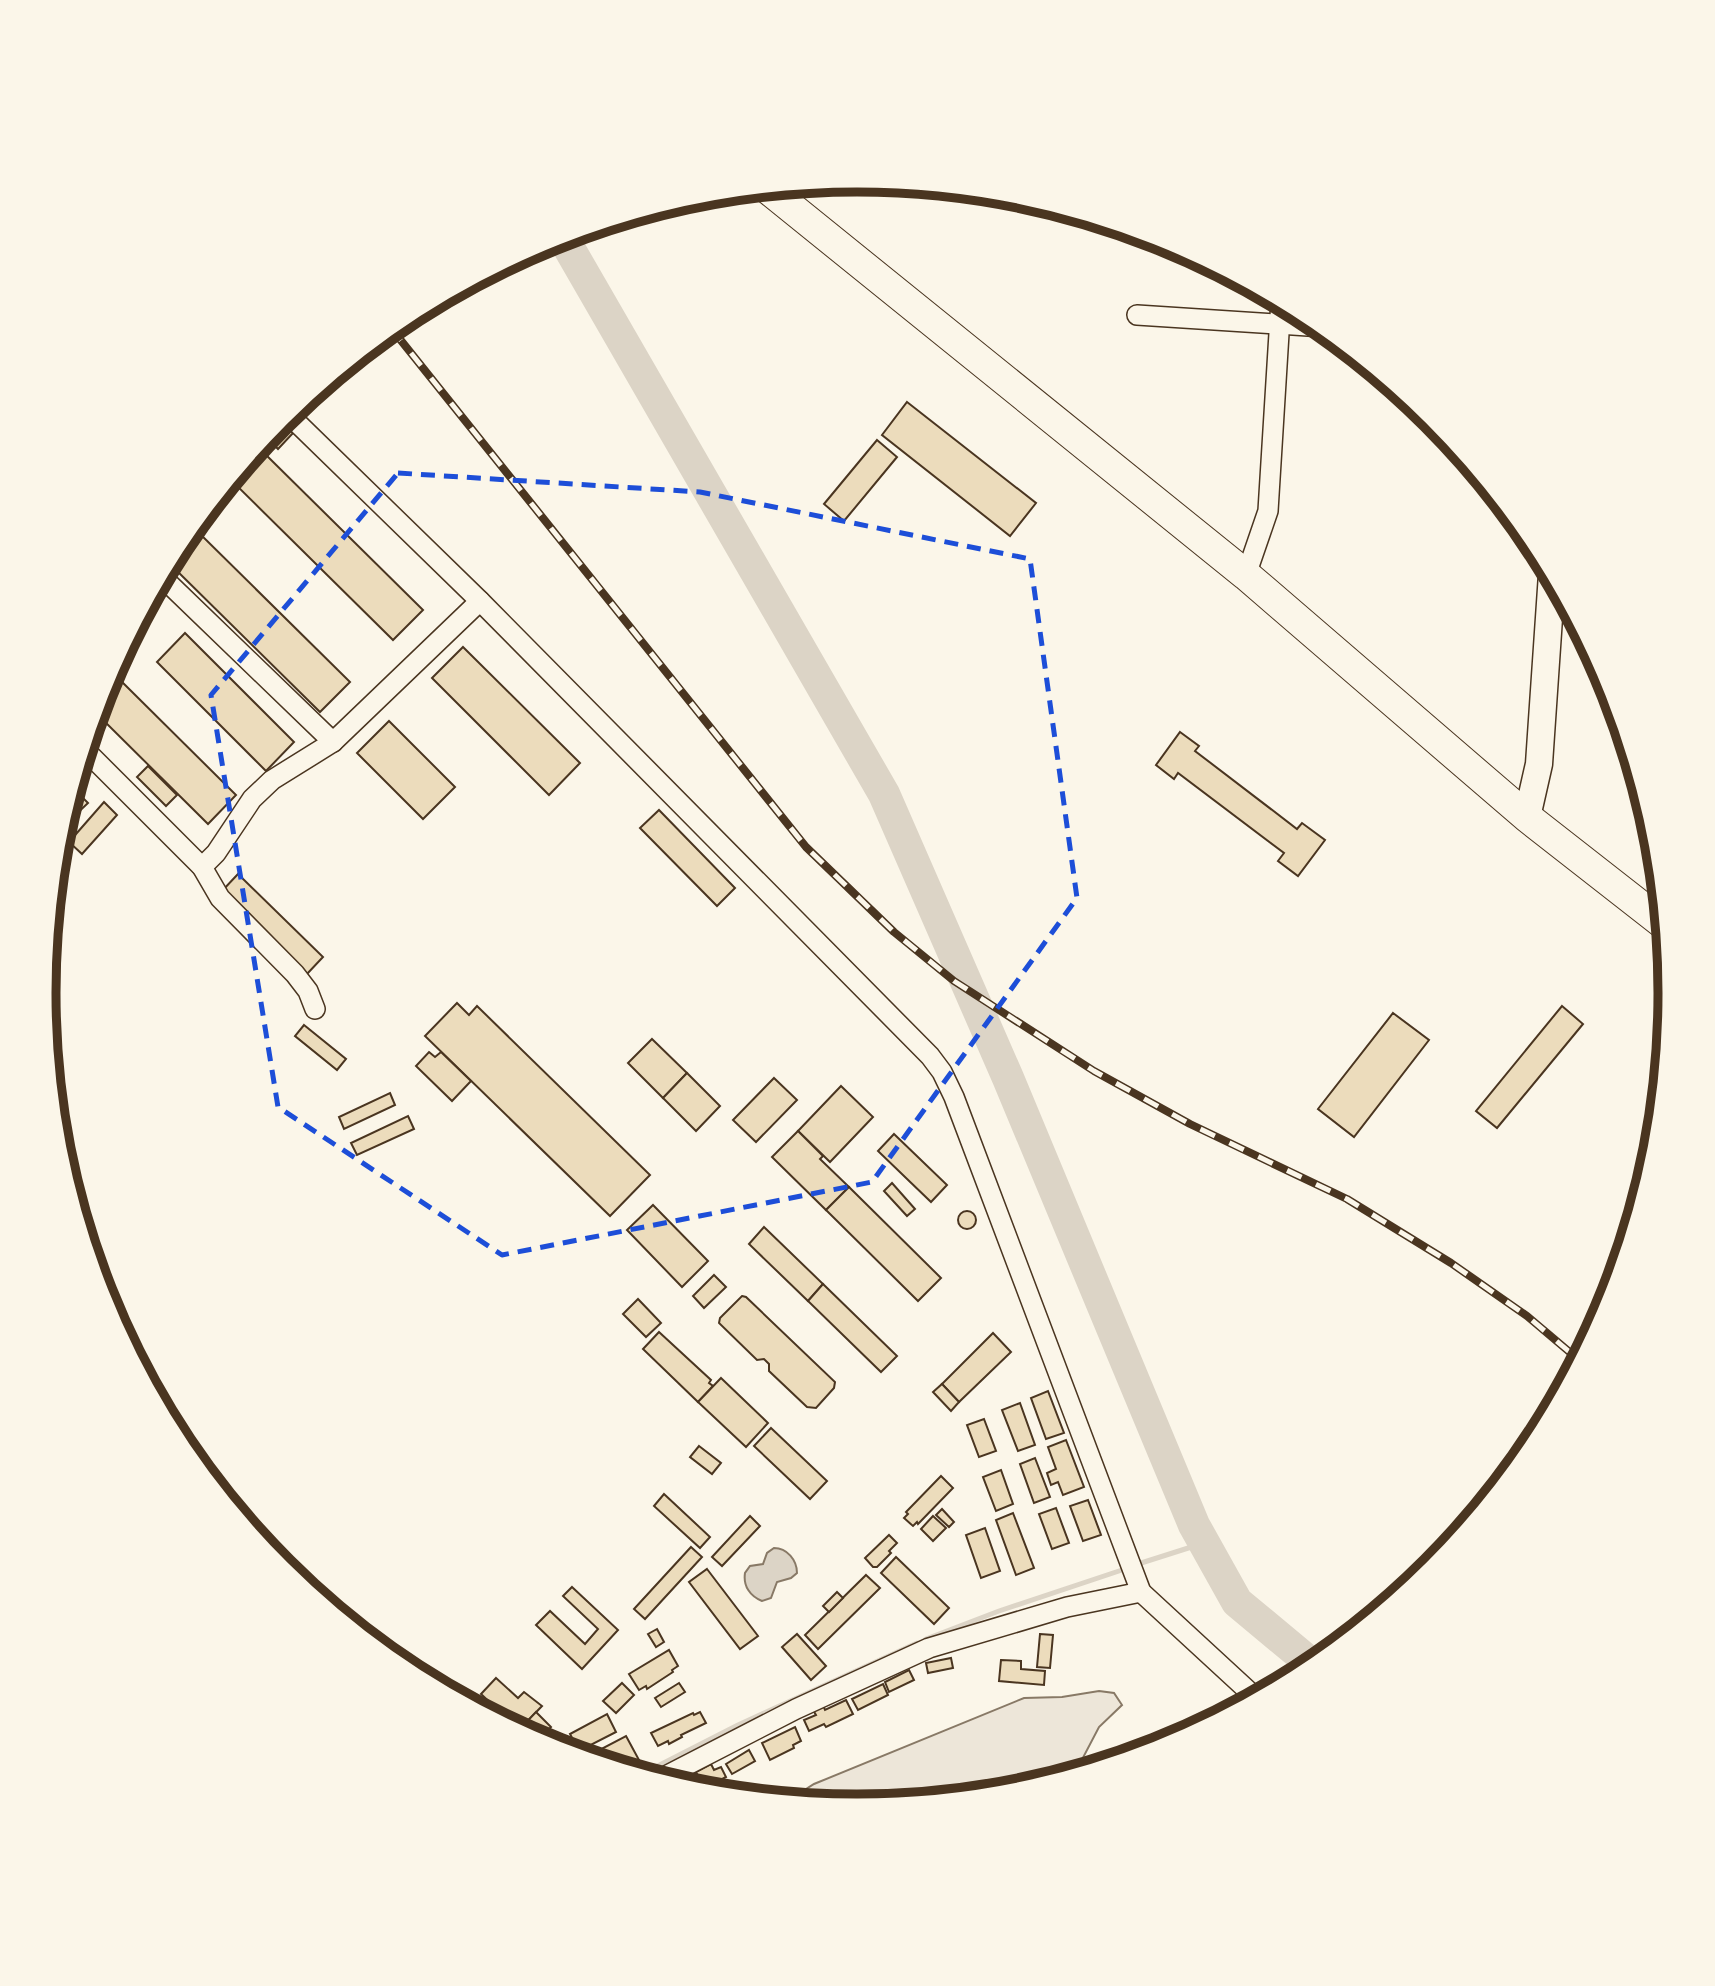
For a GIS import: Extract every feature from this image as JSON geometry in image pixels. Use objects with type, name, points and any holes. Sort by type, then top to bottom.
[{"type":"highway","points":[[777,196],[1246,575],[1527,817],[1655,917]]},
{"type":"main road","points":[[1527,817],[1539,764],[1551,590]]},
{"type":"street","points":[[1246,575],[1268,511],[1280,313]]},
{"type":"street","points":[[1137,314],[1300,325]]},
{"type":"street","points":[[296,422],[480,601],[914,1040],[942,1072],[959,1110],[1141,1592],[1249,1692]]},
{"type":"street","points":[[169,583],[333,742]]},
{"type":"street","points":[[202,867],[216,853],[252,799],[272,780],[333,742],[480,601]]},
{"type":"street","points":[[92,757],[202,867],[220,898],[295,974],[308,991],[314,1009]]},
{"type":"street","points":[[673,1772],[796,1709],[929,1648],[1067,1607],[1141,1592]]},
{"type":"highlighted area","points":[[398,473],[700,492],[1030,559],[1077,898],[872,1182],[502,1255],[278,1107],[211,695]]},
{"type":"shaded area","points":[[774,1548],[783,1550],[790,1556],[797,1573],[777,1582],[771,1598],[762,1601],[748,1590],[745,1573],[750,1566],[763,1564],[767,1553]]},
{"type":"shaded area","points":[[1099,1691],[1114,1693],[1122,1705],[1099,1727],[1081,1762],[1014,1779],[962,1788],[858,1795],[801,1793],[814,1784],[1024,1698],[1062,1697]]},
{"type":"building","points":[[907,402],[1036,503],[1010,536],[882,435]]},
{"type":"building","points":[[289,429],[293,433],[278,449],[274,445]]},
{"type":"building","points":[[877,440],[897,457],[844,521],[824,504]]},
{"type":"building","points":[[265,454],[423,610],[393,640],[237,486]]},
{"type":"building","points":[[201,535],[350,682],[320,712],[177,571]]},
{"type":"building","points":[[185,633],[294,742],[266,771],[157,662]]},
{"type":"building","points":[[463,647],[580,763],[549,795],[432,678]]},
{"type":"building","points":[[120,680],[236,795],[208,824],[104,721]]},
{"type":"building","points":[[389,721],[455,787],[423,819],[357,753]]},
{"type":"building","points":[[1180,732],[1199,746],[1195,751],[1297,829],[1302,823],[1325,840],[1298,876],[1278,861],[1284,853],[1178,773],[1174,779],[1156,765]]},
{"type":"building","points":[[148,766],[177,795],[166,806],[137,777]]},
{"type":"building","points":[[81,796],[88,803],[76,814]]},
{"type":"building","points":[[104,802],[117,815],[82,854],[70,840]]},
{"type":"building","points":[[659,810],[735,888],[717,906],[640,828]]},
{"type":"building","points":[[238,874],[323,957],[306,975],[221,892]]},
{"type":"building","points":[[457,1003],[469,1015],[477,1006],[650,1175],[610,1216],[425,1036]]},
{"type":"building","points":[[1562,1006],[1583,1024],[1497,1128],[1476,1111]]},
{"type":"building","points":[[1393,1013],[1429,1040],[1354,1137],[1318,1109]]},
{"type":"building","points":[[304,1025],[346,1059],[337,1070],[295,1036]]},
{"type":"building","points":[[652,1039],[687,1073],[663,1098],[628,1063]]},
{"type":"building","points":[[429,1052],[435,1057],[441,1052],[471,1081],[452,1101],[416,1066]]},
{"type":"building","points":[[687,1073],[720,1106],[696,1131],[663,1098]]},
{"type":"building","points":[[774,1078],[797,1100],[756,1142],[733,1120]]},
{"type":"building","points":[[841,1086],[873,1117],[830,1162],[798,1131]]},
{"type":"building","points":[[390,1093],[395,1105],[344,1129],[339,1117]]},
{"type":"building","points":[[408,1116],[414,1129],[357,1155],[351,1143]]},
{"type":"building","points":[[798,1131],[823,1156],[820,1159],[849,1187],[826,1210],[772,1157]]},
{"type":"building","points":[[894,1134],[947,1185],[931,1202],[878,1151]]},
{"type":"building","points":[[892,1183],[915,1209],[907,1216],[884,1191]]},
{"type":"building","points":[[849,1187],[941,1278],[918,1301],[826,1210]]},
{"type":"building","points":[[653,1205],[708,1261],[682,1287],[627,1230]]},
{"type":"building","points":[[967,1211],[973,1214],[976,1220],[973,1226],[967,1229],[961,1226],[958,1220],[961,1214]]},
{"type":"building","points":[[764,1227],[823,1284],[808,1301],[749,1244]]},
{"type":"building","points":[[714,1275],[726,1287],[704,1308],[693,1296]]},
{"type":"building","points":[[823,1284],[897,1356],[881,1372],[808,1301]]},
{"type":"building","points":[[742,1296],[835,1382],[834,1388],[816,1408],[807,1407],[769,1371],[769,1364],[764,1359],[757,1360],[719,1323],[720,1318]]},
{"type":"building","points":[[638,1299],[661,1323],[646,1337],[623,1314]]},
{"type":"building","points":[[659,1332],[711,1380],[709,1383],[713,1386],[698,1402],[643,1349]]},
{"type":"building","points":[[993,1333],[1011,1352],[959,1402],[942,1384]]},
{"type":"building","points":[[721,1378],[768,1423],[746,1447],[698,1402]]},
{"type":"building","points":[[942,1384],[959,1402],[951,1411],[933,1392]]},
{"type":"building","points":[[1048,1391],[1064,1433],[1046,1439],[1031,1398]]},
{"type":"building","points":[[1020,1403],[1035,1445],[1018,1451],[1002,1410]]},
{"type":"building","points":[[984,1419],[996,1451],[979,1457],[967,1425]]},
{"type":"building","points":[[771,1428],[827,1481],[810,1499],[754,1446]]},
{"type":"building","points":[[1066,1440],[1084,1487],[1063,1495],[1058,1482],[1051,1485],[1047,1473],[1056,1469],[1048,1447]]},
{"type":"building","points":[[699,1446],[721,1463],[712,1474],[690,1457]]},
{"type":"building","points":[[1035,1458],[1050,1497],[1034,1503],[1020,1464]]},
{"type":"building","points":[[1001,1470],[1013,1504],[996,1511],[983,1477]]},
{"type":"building","points":[[941,1476],[953,1488],[913,1526],[904,1518],[908,1514],[906,1512]]},
{"type":"building","points":[[664,1494],[710,1537],[700,1548],[654,1506]]},
{"type":"building","points":[[1088,1500],[1101,1535],[1083,1541],[1070,1506]]},
{"type":"building","points":[[1056,1508],[1069,1543],[1052,1549],[1039,1514]]},
{"type":"building","points":[[942,1509],[954,1522],[949,1527],[936,1515]]},
{"type":"building","points":[[1013,1513],[1034,1568],[1016,1575],[996,1520]]},
{"type":"building","points":[[750,1516],[760,1526],[722,1566],[712,1557]]},
{"type":"building","points":[[933,1516],[946,1528],[933,1541],[921,1529]]},
{"type":"building","points":[[985,1528],[1000,1571],[981,1578],[966,1535]]},
{"type":"building","points":[[889,1535],[897,1543],[877,1567],[873,1567],[865,1558]]},
{"type":"building","points":[[691,1547],[702,1557],[645,1619],[634,1609]]},
{"type":"building","points":[[896,1557],[949,1608],[934,1624],[881,1573]]},
{"type":"building","points":[[707,1569],[758,1636],[740,1649],[689,1582]]},
{"type":"building","points":[[866,1575],[880,1588],[818,1649],[805,1635]]},
{"type":"building","points":[[572,1587],[618,1630],[582,1669],[536,1625],[550,1611],[585,1644],[598,1629],[563,1596]]},
{"type":"building","points":[[837,1592],[843,1598],[829,1612],[823,1606]]},
{"type":"building","points":[[657,1629],[664,1642],[656,1647],[648,1634]]},
{"type":"building","points":[[797,1634],[826,1666],[811,1680],[782,1647]]},
{"type":"building","points":[[1040,1634],[1053,1635],[1050,1668],[1037,1667]]},
{"type":"building","points":[[669,1650],[678,1666],[647,1689],[646,1686],[639,1690],[629,1674]]},
{"type":"building","points":[[951,1658],[953,1668],[928,1673],[926,1663]]},
{"type":"building","points":[[1001,1660],[1021,1661],[1021,1669],[1045,1671],[1044,1685],[999,1681]]},
{"type":"building","points":[[909,1670],[914,1680],[889,1692],[885,1682]]},
{"type":"building","points":[[496,1678],[518,1698],[524,1692],[542,1706],[526,1722],[496,1708],[481,1694]]},
{"type":"building","points":[[622,1683],[634,1695],[616,1713],[603,1701]]},
{"type":"building","points":[[679,1683],[685,1692],[661,1707],[655,1698]]},
{"type":"building","points":[[883,1684],[888,1695],[858,1710],[852,1699]]},
{"type":"building","points":[[846,1700],[853,1714],[826,1727],[824,1724],[809,1731],[804,1720],[816,1715],[813,1710],[823,1705],[825,1710]]},
{"type":"building","points":[[536,1712],[551,1727],[547,1731],[526,1722]]},
{"type":"building","points":[[700,1712],[706,1723],[669,1744],[668,1741],[658,1746],[651,1733]]},
{"type":"building","points":[[607,1714],[616,1732],[587,1747],[574,1742],[570,1734]]},
{"type":"building","points":[[795,1727],[801,1741],[793,1745],[794,1748],[770,1760],[762,1743]]},
{"type":"building","points":[[626,1736],[639,1760],[634,1762],[597,1751]]},
{"type":"building","points":[[749,1750],[755,1761],[732,1774],[726,1764]]},
{"type":"building","points":[[711,1764],[714,1770],[721,1767],[726,1777],[717,1782],[698,1778],[696,1772]]},
{"type":"waterway","points":[[568,246],[884,794],[1008,1078],[1194,1525],[1237,1602],[1304,1658]]},
{"type":"waterway","points":[[1138,1564],[1204,1543]]},
{"type":"waterway","points":[[926,1639],[999,1611],[1122,1570]]},
{"type":"waterway","points":[[654,1768],[738,1725],[917,1643]]},
{"type":"railway","points":[[398,337],[806,847],[894,932],[954,981],[1094,1071],[1190,1124],[1347,1199],[1451,1263],[1527,1316],[1572,1354]]}]
